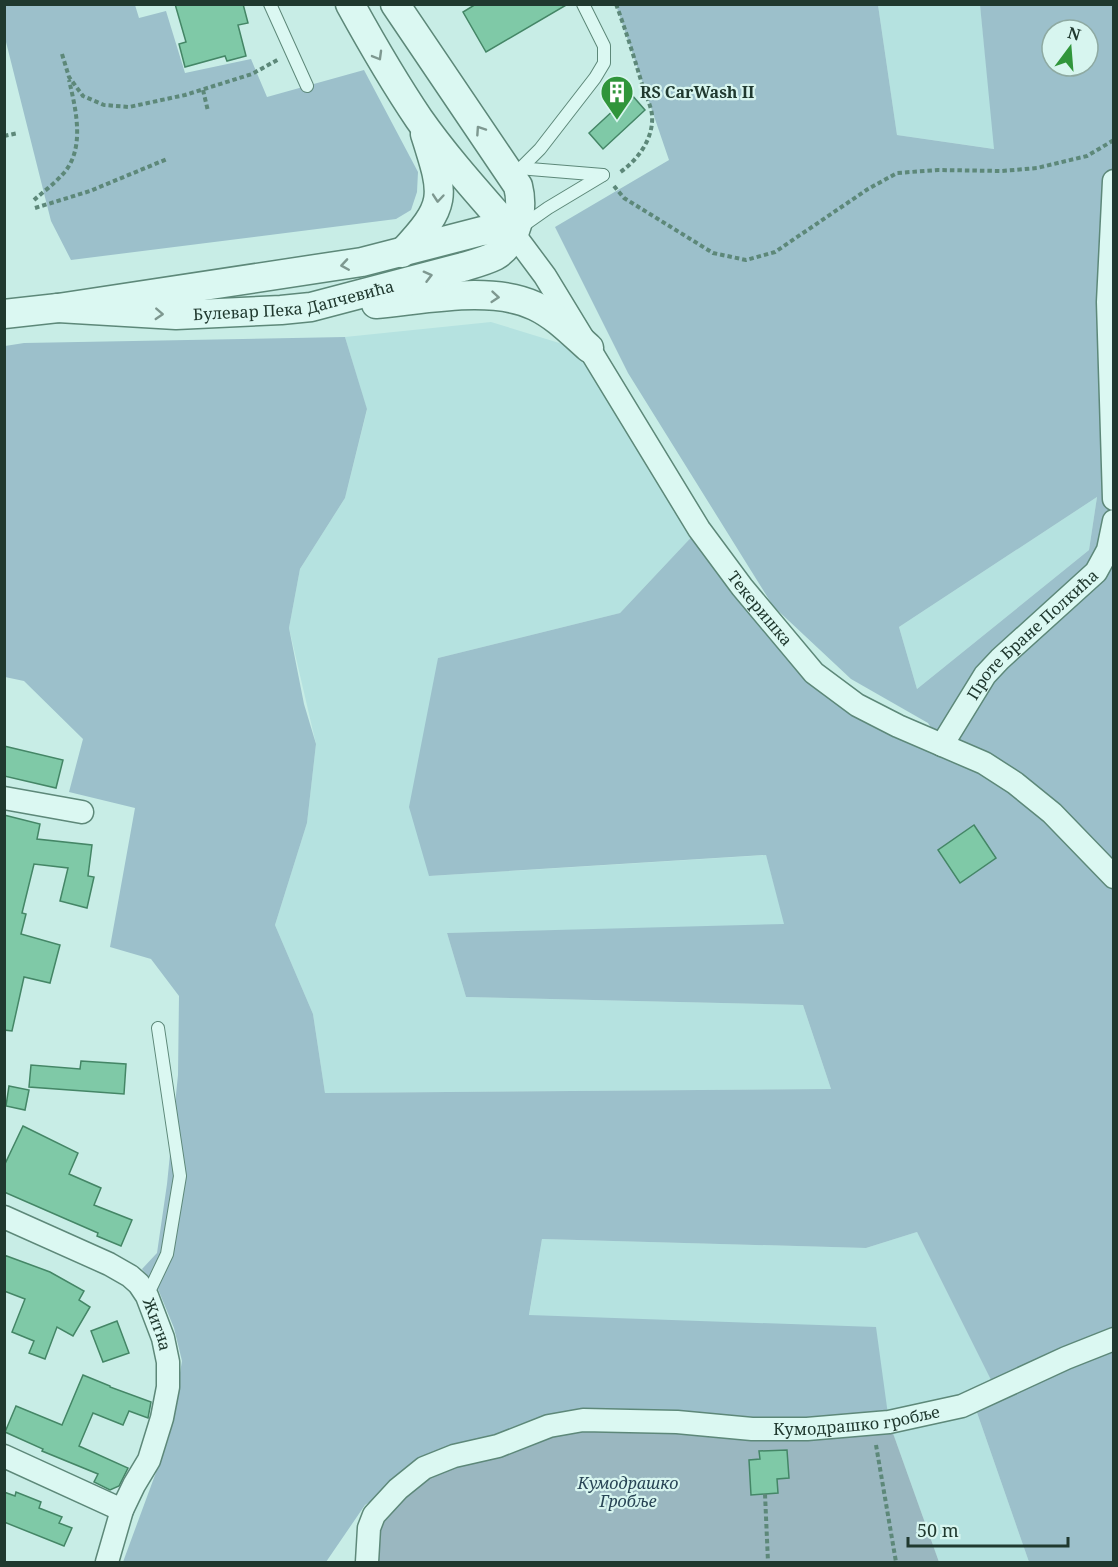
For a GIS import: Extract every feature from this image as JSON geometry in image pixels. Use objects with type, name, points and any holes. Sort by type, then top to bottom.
[{"type":"street","points":[[350,4],[381,62],[421,121],[513,232]]},
{"type":"street","name":"Булевар Пека Дапчевића","points":[[58,308],[176,315],[311,308],[486,260],[504,249],[521,209],[513,168],[395,4]]},
{"type":"street","points":[[402,253],[432,218],[439,195],[435,164],[421,121]]},
{"type":"street","points":[[1113,181],[1108,302],[1113,500]]},
{"type":"street","name":"Булевар Пека Дапчевића","points":[[4,314],[297,273],[402,253],[482,231],[513,232]]},
{"type":"street","name":"Текеришка","points":[[513,232],[545,276],[699,529],[742,587],[814,673],[857,705],[898,726],[984,763],[1015,783],[1052,813],[1113,877]]},
{"type":"street","points":[[311,308],[349,307],[462,296],[493,296],[535,306],[555,318],[589,348]]},
{"type":"street","name":"Проте Бране Полкића","points":[[942,745],[985,675],[1096,572],[1108,550],[1113,521]]},
{"type":"street","points":[[4,798],[82,812]]},
{"type":"street","name":"Житна","points":[[4,1217],[110,1264],[130,1276],[140,1284],[147,1296],[163,1338],[168,1362],[168,1387],[162,1418],[152,1452],[122,1510],[107,1563]]},
{"type":"street","name":"Кумодрашко гробље","points":[[367,1563],[369,1528],[374,1515],[398,1489],[424,1468],[454,1456],[498,1446],[549,1426],[584,1420],[677,1422],[752,1429],[807,1429],[889,1422],[962,1406],[1113,1339]]},
{"type":"street","points":[[4,1456],[122,1510]]},
{"type":"lane","points":[[270,4],[307,86]]},
{"type":"lane","points":[[513,168],[540,148],[595,78],[604,63],[604,46],[583,4]]},
{"type":"lane","points":[[513,168],[603,175]]},
{"type":"lane","points":[[513,232],[603,175]]},
{"type":"lane","points":[[147,1296],[168,1254],[180,1176],[158,1028]]},
{"type":"path","points":[[603,175],[619,173],[633,163],[650,132],[652,115],[616,4]]},
{"type":"path","points":[[69,76],[83,96],[104,105],[129,106],[203,90],[252,74],[292,53]]},
{"type":"path","points":[[34,200],[64,174],[76,152],[77,114],[62,54]]},
{"type":"path","points":[[203,90],[207,111]]},
{"type":"path","points":[[4,136],[18,133]]},
{"type":"path","points":[[603,175],[624,198],[712,253],[746,260],[775,252],[868,189],[897,173],[1036,168],[1087,156],[1113,140]]},
{"type":"path","points":[[35,208],[90,190],[167,159]]},
{"type":"path","points":[[873,1424],[896,1563]]},
{"type":"path","points":[[765,1494],[768,1563]]},
{"type":"shaded area","points":[[4,5],[135,5],[139,18],[166,11],[185,73],[251,59],[267,97],[364,70],[418,172],[417,192],[411,210],[396,219],[71,260],[51,221],[5,38]]},
{"type":"shaded area","points":[[616,5],[878,5],[897,135],[994,149],[980,5],[1113,5],[1113,1562],[1029,1562],[973,1401],[996,1390],[917,1232],[866,1248],[542,1239],[529,1315],[876,1327],[889,1422],[424,1468],[365,1505],[326,1562],[123,1562],[169,1437],[182,1361],[174,1328],[158,1289],[142,1269],[157,1253],[167,1184],[178,1075],[179,996],[151,959],[110,947],[135,808],[69,792],[83,739],[24,681],[5,677],[5,346],[24,343],[345,337],[367,409],[345,498],[300,569],[289,628],[304,704],[316,744],[307,823],[275,925],[313,1014],[325,1093],[831,1089],[803,1005],[466,997],[447,933],[784,924],[766,855],[429,876],[409,807],[438,658],[620,613],[699,529],[814,673],[941,743],[928,723],[851,679],[773,606],[628,373],[555,227],[669,160]],"holes":[[[1097,497],[1089,550],[917,689],[899,627]]]},
{"type":"shaded area","points":[[878,5],[980,5],[995,149],[897,135]]},
{"type":"shaded area","points":[[491,322],[569,346],[589,348],[699,529],[620,613],[438,658],[430,876],[766,855],[785,925],[447,933],[466,997],[803,1005],[831,1089],[325,1093],[313,1014],[275,925],[307,823],[316,744],[289,628],[300,569],[345,498],[367,410],[345,337]]},
{"type":"shaded area","points":[[1097,497],[1089,550],[917,689],[899,627]]},
{"type":"shaded area","points":[[917,1232],[996,1390],[973,1401],[1029,1562],[939,1562],[889,1422],[529,1316],[542,1239],[866,1248]]},
{"type":"green space","name":"Кумодрашко Гробље","points":[[583,1420],[889,1422],[939,1562],[370,1562],[374,1515],[398,1489]]},
{"type":"building","points":[[175,4],[243,4],[248,23],[238,25],[246,56],[227,61],[225,56],[185,67],[179,44],[186,42]]},
{"type":"building","points":[[476,4],[568,4],[486,52],[463,12]]},
{"type":"building","name":"RS CarWash II","points":[[631,94],[645,110],[603,149],[589,133]]},
{"type":"building","points":[[4,746],[63,760],[56,788],[4,776]]},
{"type":"building","points":[[4,815],[40,824],[37,839],[92,845],[88,876],[94,877],[87,908],[60,901],[68,868],[34,864],[22,913],[26,914],[21,934],[60,945],[50,983],[24,977],[12,1031],[4,1030]]},
{"type":"building","points":[[974,825],[996,858],[960,883],[938,850]]},
{"type":"building","points":[[81,1061],[126,1064],[124,1094],[29,1087],[31,1065],[80,1069]]},
{"type":"building","points":[[9,1086],[29,1090],[25,1110],[6,1106]]},
{"type":"building","points":[[23,1126],[78,1153],[69,1174],[101,1188],[94,1205],[132,1220],[121,1246],[97,1236],[98,1233],[4,1192],[4,1166]]},
{"type":"building","points":[[4,1255],[50,1272],[84,1291],[79,1300],[90,1307],[73,1336],[57,1327],[45,1359],[29,1353],[34,1341],[12,1332],[25,1299],[4,1291]]},
{"type":"building","points":[[117,1321],[129,1353],[103,1362],[91,1331]]},
{"type":"building","points":[[83,1375],[151,1402],[148,1418],[129,1411],[123,1425],[93,1413],[79,1446],[128,1468],[119,1486],[110,1490],[94,1482],[98,1474],[42,1451],[43,1449],[5,1432],[16,1406],[62,1425]]},
{"type":"building","points":[[787,1450],[789,1478],[777,1479],[778,1493],[751,1495],[749,1460],[760,1459],[759,1451]]},
{"type":"building","points":[[4,1492],[15,1496],[16,1492],[41,1502],[39,1508],[62,1517],[59,1523],[72,1528],[64,1546],[4,1522]]},
{"type":"place","name":"RS CarWash II","points":[[617,121]]}]
